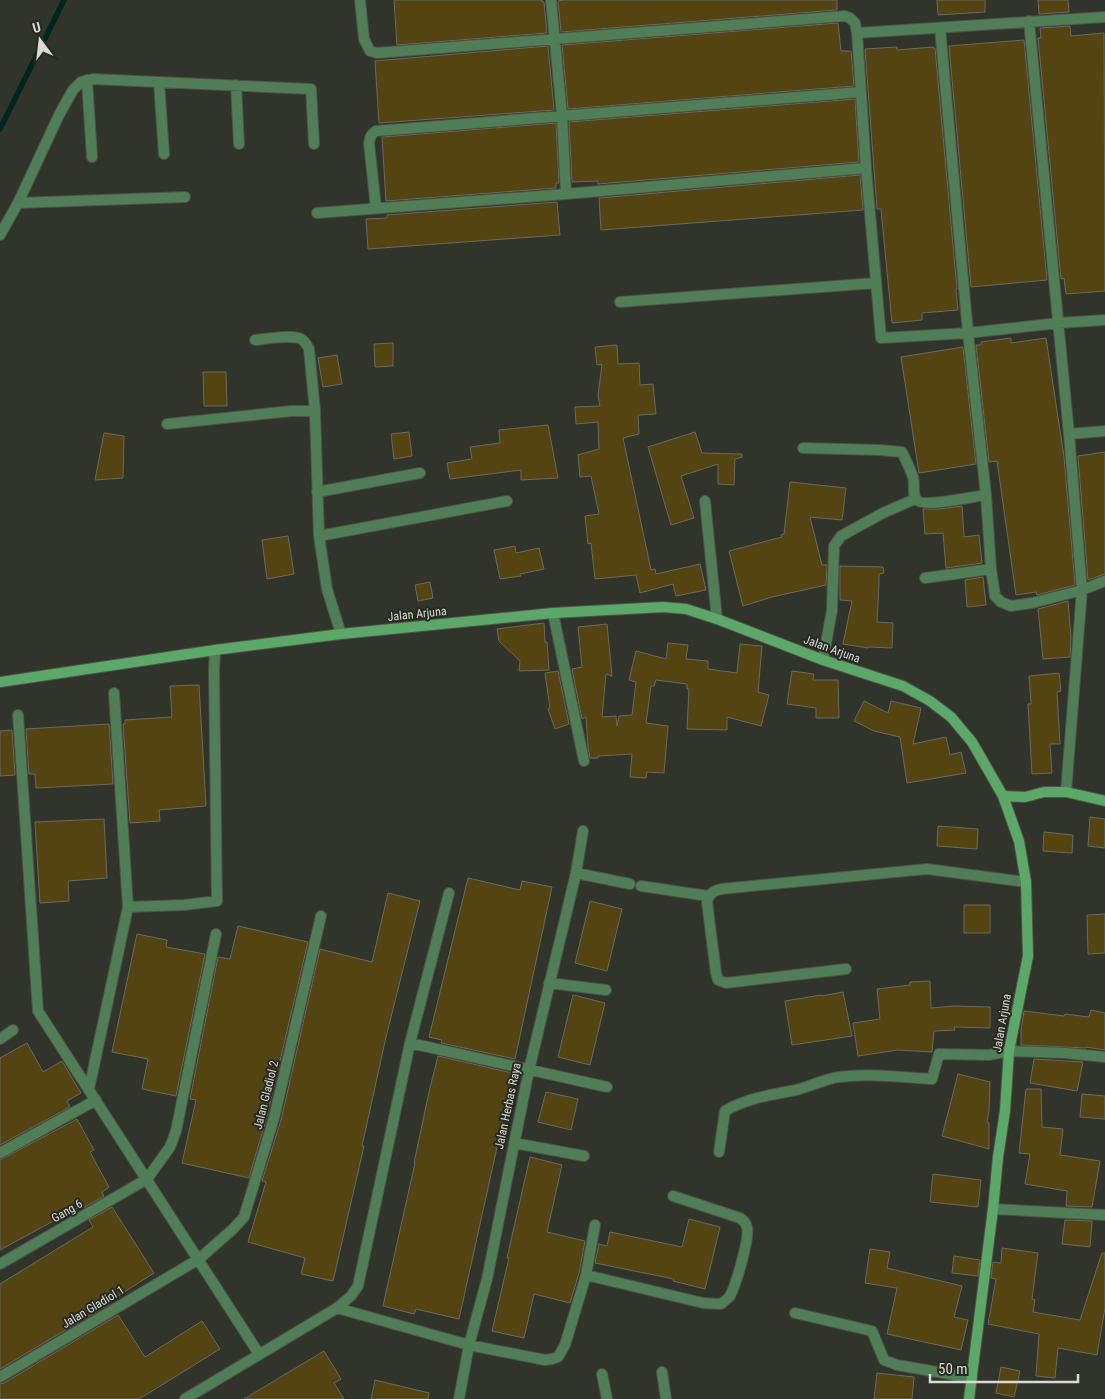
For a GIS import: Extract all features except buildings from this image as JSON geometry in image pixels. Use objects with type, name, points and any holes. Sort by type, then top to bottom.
[{"type":"street","points":[[360,0],[364,39],[370,51],[377,53],[845,16],[850,18],[856,23],[857,33],[866,168],[881,338],[968,333],[1058,322],[1105,320]]},
{"type":"street","points":[[551,0],[562,116],[566,194]]},
{"type":"street","points":[[857,33],[1105,16]]},
{"type":"street","points":[[1029,21],[1070,434],[1082,590],[1066,792]]},
{"type":"street","points":[[940,28],[968,333],[995,596],[1001,602],[1011,606],[1032,603],[1082,590],[1105,581]]},
{"type":"street","points":[[87,80],[92,157]]},
{"type":"street","points":[[0,235],[18,203],[59,115],[73,90],[81,82],[87,80],[311,89],[314,144]]},
{"type":"street","points":[[159,82],[164,154]]},
{"type":"street","points":[[236,85],[239,144]]},
{"type":"street","points":[[376,208],[369,142],[372,133],[385,130],[861,92]]},
{"type":"street","points":[[317,213],[866,168]]},
{"type":"street","points":[[18,203],[184,197]]},
{"type":"street","points":[[620,302],[876,284]]},
{"type":"street","points":[[255,340],[293,337],[301,339],[309,349],[315,411],[319,536],[327,589],[341,634]]},
{"type":"street","points":[[167,424],[291,411],[315,411]]},
{"type":"street","points":[[1070,434],[1105,431]]},
{"type":"street","points":[[803,448],[902,452],[913,478],[916,499],[921,503],[986,494]]},
{"type":"street","points":[[318,492],[420,473]]},
{"type":"street","points":[[823,660],[832,610],[834,546],[841,536],[883,513],[916,499]]},
{"type":"street","points":[[319,536],[507,500]]},
{"type":"street","points":[[705,501],[717,619]]},
{"type":"street","points":[[925,578],[991,569]]},
{"type":"street","name":"Jalan Arjuna","points":[[0,682],[215,650],[341,634],[553,612],[663,607],[686,609],[717,619],[823,660],[903,686],[930,701],[950,717],[972,742],[1003,796],[1019,841],[1026,882],[1028,956],[1009,1051],[1005,1111],[969,1399]]},
{"type":"street","points":[[553,612],[584,761]]},
{"type":"street","points":[[128,908],[184,905],[217,900],[215,650]]},
{"type":"street","points":[[89,1089],[128,908],[114,693]]},
{"type":"street","points":[[18,715],[38,1011],[260,1354]]},
{"type":"street","points":[[1003,796],[1025,797],[1044,792],[1066,792],[1105,801]]},
{"type":"street","points":[[1009,810],[1025,797]]},
{"type":"street","name":"Jalan Herbas Raya","points":[[459,1399],[469,1345],[486,1279],[528,1070],[576,873],[583,831]]},
{"type":"street","points":[[846,969],[726,983],[720,982],[716,974],[707,902],[708,896],[715,890],[721,889],[927,869],[1026,882]]},
{"type":"street","points":[[576,873],[630,884]]},
{"type":"street","points":[[641,886],[708,896]]},
{"type":"street","points":[[185,1399],[337,1308],[351,1296],[358,1286],[410,1043],[449,893]]},
{"type":"street","name":"Jalan Gladiol 2","points":[[199,1259],[233,1229],[246,1214],[274,1118],[321,916]]},
{"type":"street","points":[[147,1179],[170,1147],[176,1132],[216,934]]},
{"type":"street","points":[[549,983],[606,990]]},
{"type":"street","points":[[0,1038],[13,1030]]},
{"type":"street","points":[[410,1043],[607,1087]]},
{"type":"street","points":[[719,1152],[726,1111],[734,1105],[774,1093],[794,1091],[814,1083],[838,1077],[868,1076],[932,1079],[939,1054],[989,1055],[1009,1051],[1105,1057]]},
{"type":"street","points":[[0,1153],[96,1100]]},
{"type":"street","points":[[514,1143],[584,1156]]},
{"type":"street","name":"Gang 6","points":[[0,1264],[147,1179]]},
{"type":"street","points":[[586,1275],[703,1303],[721,1304],[729,1297],[736,1281],[748,1234],[746,1224],[740,1218],[673,1196]]},
{"type":"street","points":[[993,1209],[1105,1215]]},
{"type":"street","points":[[337,1308],[469,1345],[545,1360],[552,1359],[558,1357],[565,1345],[586,1275],[595,1226]]},
{"type":"street","name":"Jalan Gladiol 1","points":[[0,1377],[199,1259]]},
{"type":"street","points":[[795,1313],[872,1331],[884,1360],[897,1365],[972,1378]]},
{"type":"street","points":[[662,1372],[666,1399]]},
{"type":"street","points":[[602,1374],[607,1399]]},
{"type":"waterway","points":[[0,129],[64,0]]}]
